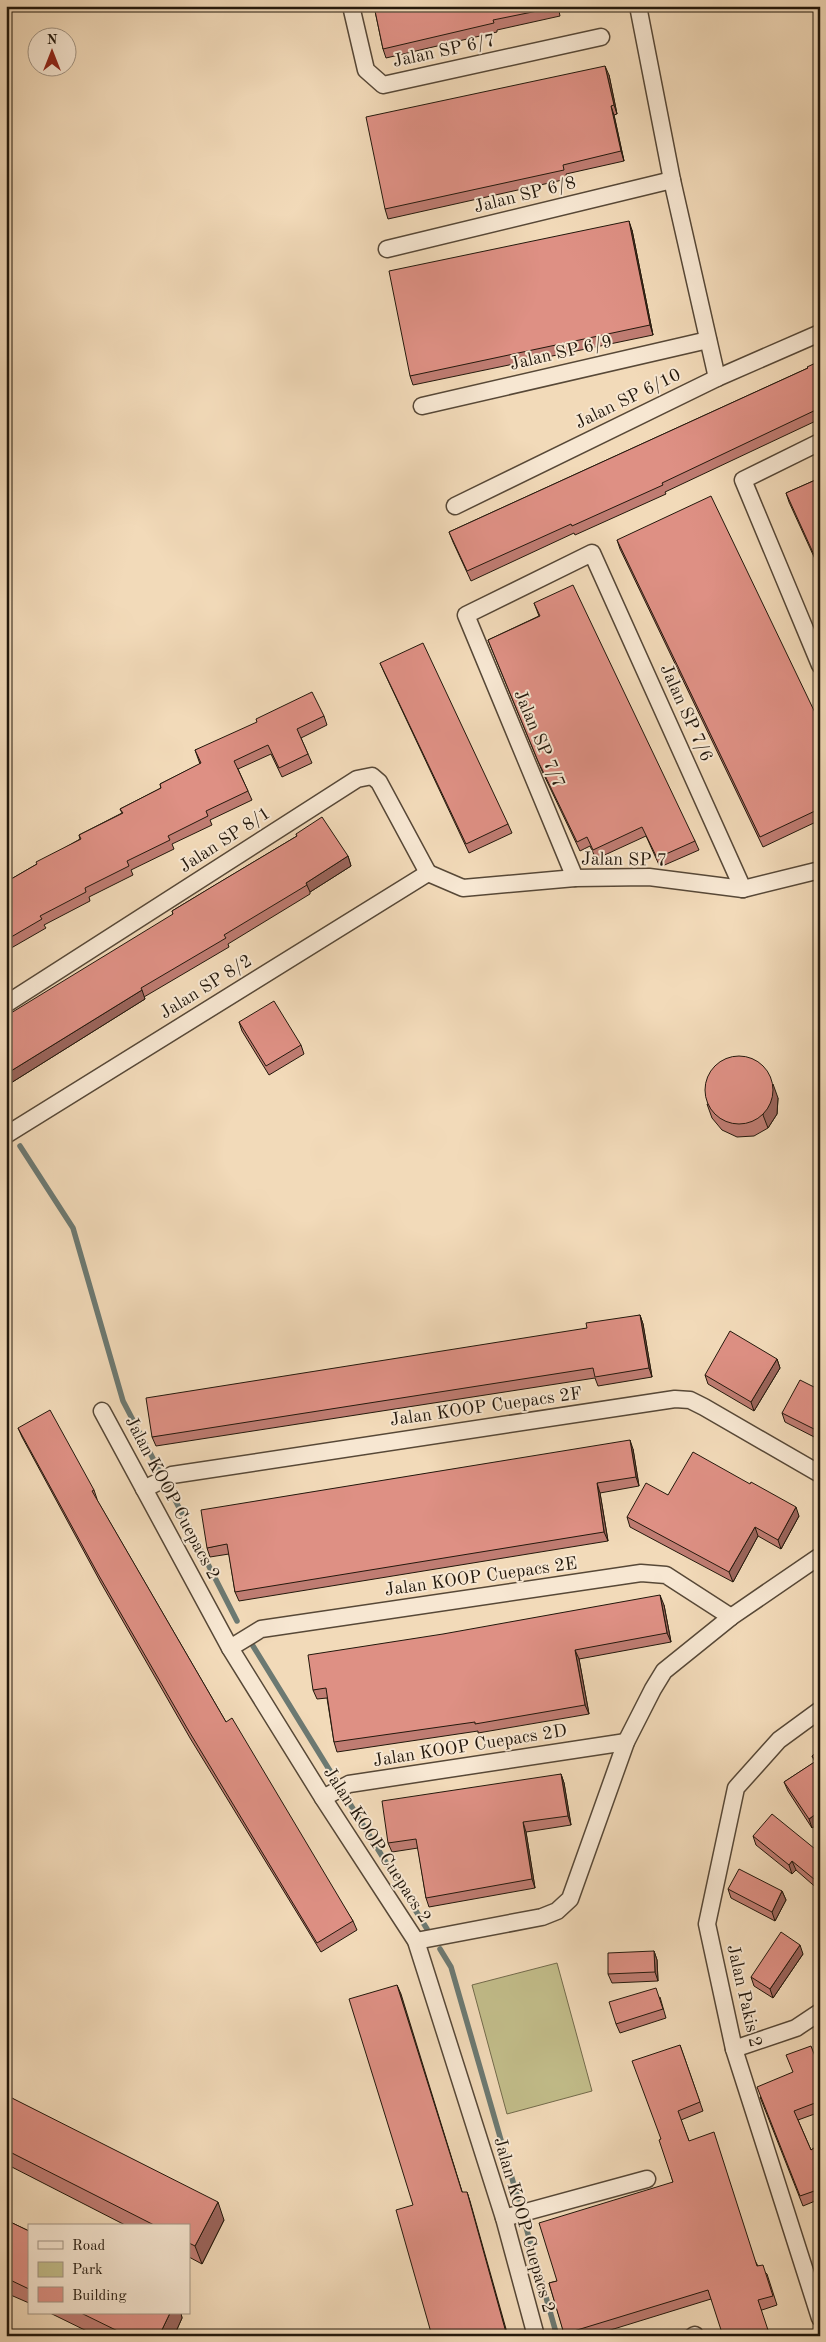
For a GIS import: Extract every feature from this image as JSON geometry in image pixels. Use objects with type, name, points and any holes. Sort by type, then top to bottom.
[{"type":"street","name":"Jalan SP 6/7","points":[[351,6],[366,70],[383,85],[601,37]]},
{"type":"street","points":[[638,6],[672,180],[717,378]]},
{"type":"street","name":"Jalan SP 6/8","points":[[387,249],[672,180]]},
{"type":"street","name":"Jalan SP 6/10","points":[[455,506],[717,378],[820,333]]},
{"type":"street","name":"Jalan SP 6/9","points":[[422,406],[708,340]]},
{"type":"street","points":[[820,442],[743,480],[820,665]]},
{"type":"street","name":"Jalan SP 7/7","points":[[575,878],[466,615],[592,553]]},
{"type":"street","name":"Jalan SP 7/6","points":[[592,553],[743,889]]},
{"type":"street","name":"Jalan SP 8/1","points":[[6,1004],[357,779],[372,776],[380,782],[428,873]]},
{"type":"street","name":"Jalan SP 7","points":[[428,873],[463,888],[575,878],[649,877],[743,889],[820,870]]},
{"type":"street","name":"Jalan SP 8/2","points":[[6,1135],[428,873]]},
{"type":"street","name":"Jalan KOOP Cuepacs 2F","points":[[144,1489],[172,1474],[675,1400],[690,1400],[704,1407],[820,1474]]},
{"type":"street","name":"Jalan KOOP Cuepacs 2","points":[[102,1411],[230,1648],[323,1798],[416,1941],[504,2218],[536,2336]]},
{"type":"street","points":[[416,1941],[542,1917],[557,1911],[570,1899],[626,1742],[653,1689],[664,1672],[731,1617],[820,1556]]},
{"type":"street","name":"Jalan KOOP Cuepacs 2E","points":[[230,1648],[261,1629],[641,1574],[666,1575],[731,1617]]},
{"type":"street","name":"Jalan Pakis 2","points":[[820,1710],[778,1740],[736,1788],[707,1924],[734,2049],[820,2318]]},
{"type":"street","name":"Jalan KOOP Cuepacs 2D","points":[[323,1798],[348,1784],[626,1742]]},
{"type":"street","points":[[734,2049],[796,2028],[820,2012]]},
{"type":"street","points":[[504,2218],[647,2179]]},
{"type":"green space","points":[[557,1963],[592,2091],[507,2114],[472,1985]]},
{"type":"building","points":[[374,6],[557,7],[493,20],[494,23],[383,49]]},
{"type":"building","points":[[605,66],[614,105],[611,106],[621,151],[563,165],[564,170],[385,209],[366,117]]},
{"type":"building","points":[[629,221],[650,325],[410,376],[389,271]]},
{"type":"building","points":[[820,361],[820,408],[662,483],[663,485],[467,571],[449,532]]},
{"type":"building","points":[[820,478],[820,568],[786,493]]},
{"type":"building","points":[[711,496],[820,723],[820,819],[815,811],[760,837],[617,540]]},
{"type":"building","points":[[573,585],[695,841],[657,858],[642,827],[593,850],[587,837],[577,842],[538,761],[488,640],[540,616],[534,603]]},
{"type":"building","points":[[423,643],[508,824],[466,844],[380,663]]},
{"type":"building","points":[[312,692],[324,716],[297,729],[308,754],[279,768],[268,745],[234,761],[248,791],[206,811],[208,816],[168,836],[170,840],[127,861],[129,866],[85,888],[86,892],[40,916],[42,919],[6,940],[6,882],[37,864],[36,862],[81,839],[79,835],[123,813],[120,809],[161,788],[160,784],[201,763],[195,750],[257,722],[256,719]]},
{"type":"building","points":[[322,817],[348,856],[306,883],[307,885],[224,935],[226,938],[141,988],[142,990],[6,1074],[6,1016],[173,914],[172,911],[297,836],[296,834]]},
{"type":"building","points":[[274,1001],[301,1045],[266,1066],[239,1022]]},
{"type":"building","points":[[739,1056],[752,1059],[763,1066],[770,1077],[773,1090],[770,1103],[763,1114],[752,1121],[739,1124],[726,1121],[715,1114],[708,1103],[705,1090],[708,1077],[715,1066],[726,1059]]},
{"type":"building","points":[[640,1315],[649,1368],[595,1377],[593,1368],[152,1437],[146,1398],[587,1328],[586,1323]]},
{"type":"building","points":[[730,1331],[777,1359],[751,1402],[705,1375]]},
{"type":"building","points":[[800,1380],[820,1390],[820,1432],[782,1413]]},
{"type":"building","points":[[50,1410],[94,1490],[92,1491],[226,1722],[232,1718],[353,1921],[317,1943],[187,1728],[98,1574],[18,1428]]},
{"type":"building","points":[[630,1440],[636,1477],[597,1483],[604,1532],[235,1592],[227,1544],[207,1548],[201,1510]]},
{"type":"building","points":[[693,1452],[796,1507],[778,1540],[755,1527],[729,1572],[627,1517],[646,1483],[668,1495]]},
{"type":"building","points":[[660,1595],[667,1633],[575,1650],[585,1705],[475,1724],[475,1722],[334,1742],[326,1688],[313,1690],[308,1655],[443,1634]]},
{"type":"building","points":[[820,1750],[820,1811],[809,1819],[784,1782],[816,1761],[812,1756]]},
{"type":"building","points":[[561,1774],[568,1816],[523,1822],[532,1879],[426,1898],[416,1839],[388,1843],[382,1801]]},
{"type":"building","points":[[772,1814],[820,1853],[820,1884],[792,1861],[789,1865],[753,1836]]},
{"type":"building","points":[[739,1869],[782,1891],[772,1912],[728,1889]]},
{"type":"building","points":[[781,1932],[800,1945],[770,1989],[751,1977]]},
{"type":"building","points":[[654,1951],[655,1972],[608,1974],[608,1953]]},
{"type":"building","points":[[397,1985],[462,2192],[467,2192],[507,2336],[432,2336],[396,2210],[413,2205],[349,1999]]},
{"type":"building","points":[[656,1988],[663,2009],[616,2024],[609,2002]]},
{"type":"building","points":[[680,2045],[700,2102],[678,2111],[689,2141],[714,2132],[757,2266],[763,2265],[773,2296],[758,2300],[770,2336],[723,2336],[708,2290],[564,2334],[549,2283],[557,2281],[539,2223],[673,2182],[659,2140],[661,2139],[632,2061]]},
{"type":"building","points":[[811,2046],[820,2069],[820,2101],[794,2111],[811,2150],[820,2144],[820,2189],[800,2196],[757,2087],[793,2072],[786,2055]]},
{"type":"building","points":[[6,2095],[218,2202],[195,2246],[190,2244],[190,2224],[152,2224],[6,2150]]},
{"type":"building","points":[[6,2220],[28,2231],[28,2289],[6,2278]]},
{"type":"building","points":[[83,2314],[170,2314],[159,2336],[128,2336]]},
{"type":"waterway","points":[[20,1146],[73,1228],[123,1401],[160,1472]]},
{"type":"waterway","points":[[170,1490],[237,1621]]},
{"type":"waterway","points":[[253,1646],[335,1779]]},
{"type":"waterway","points":[[347,1799],[427,1929]]},
{"type":"waterway","points":[[440,1949],[451,1967],[518,2199]]},
{"type":"waterway","points":[[526,2227],[557,2336]]}]
